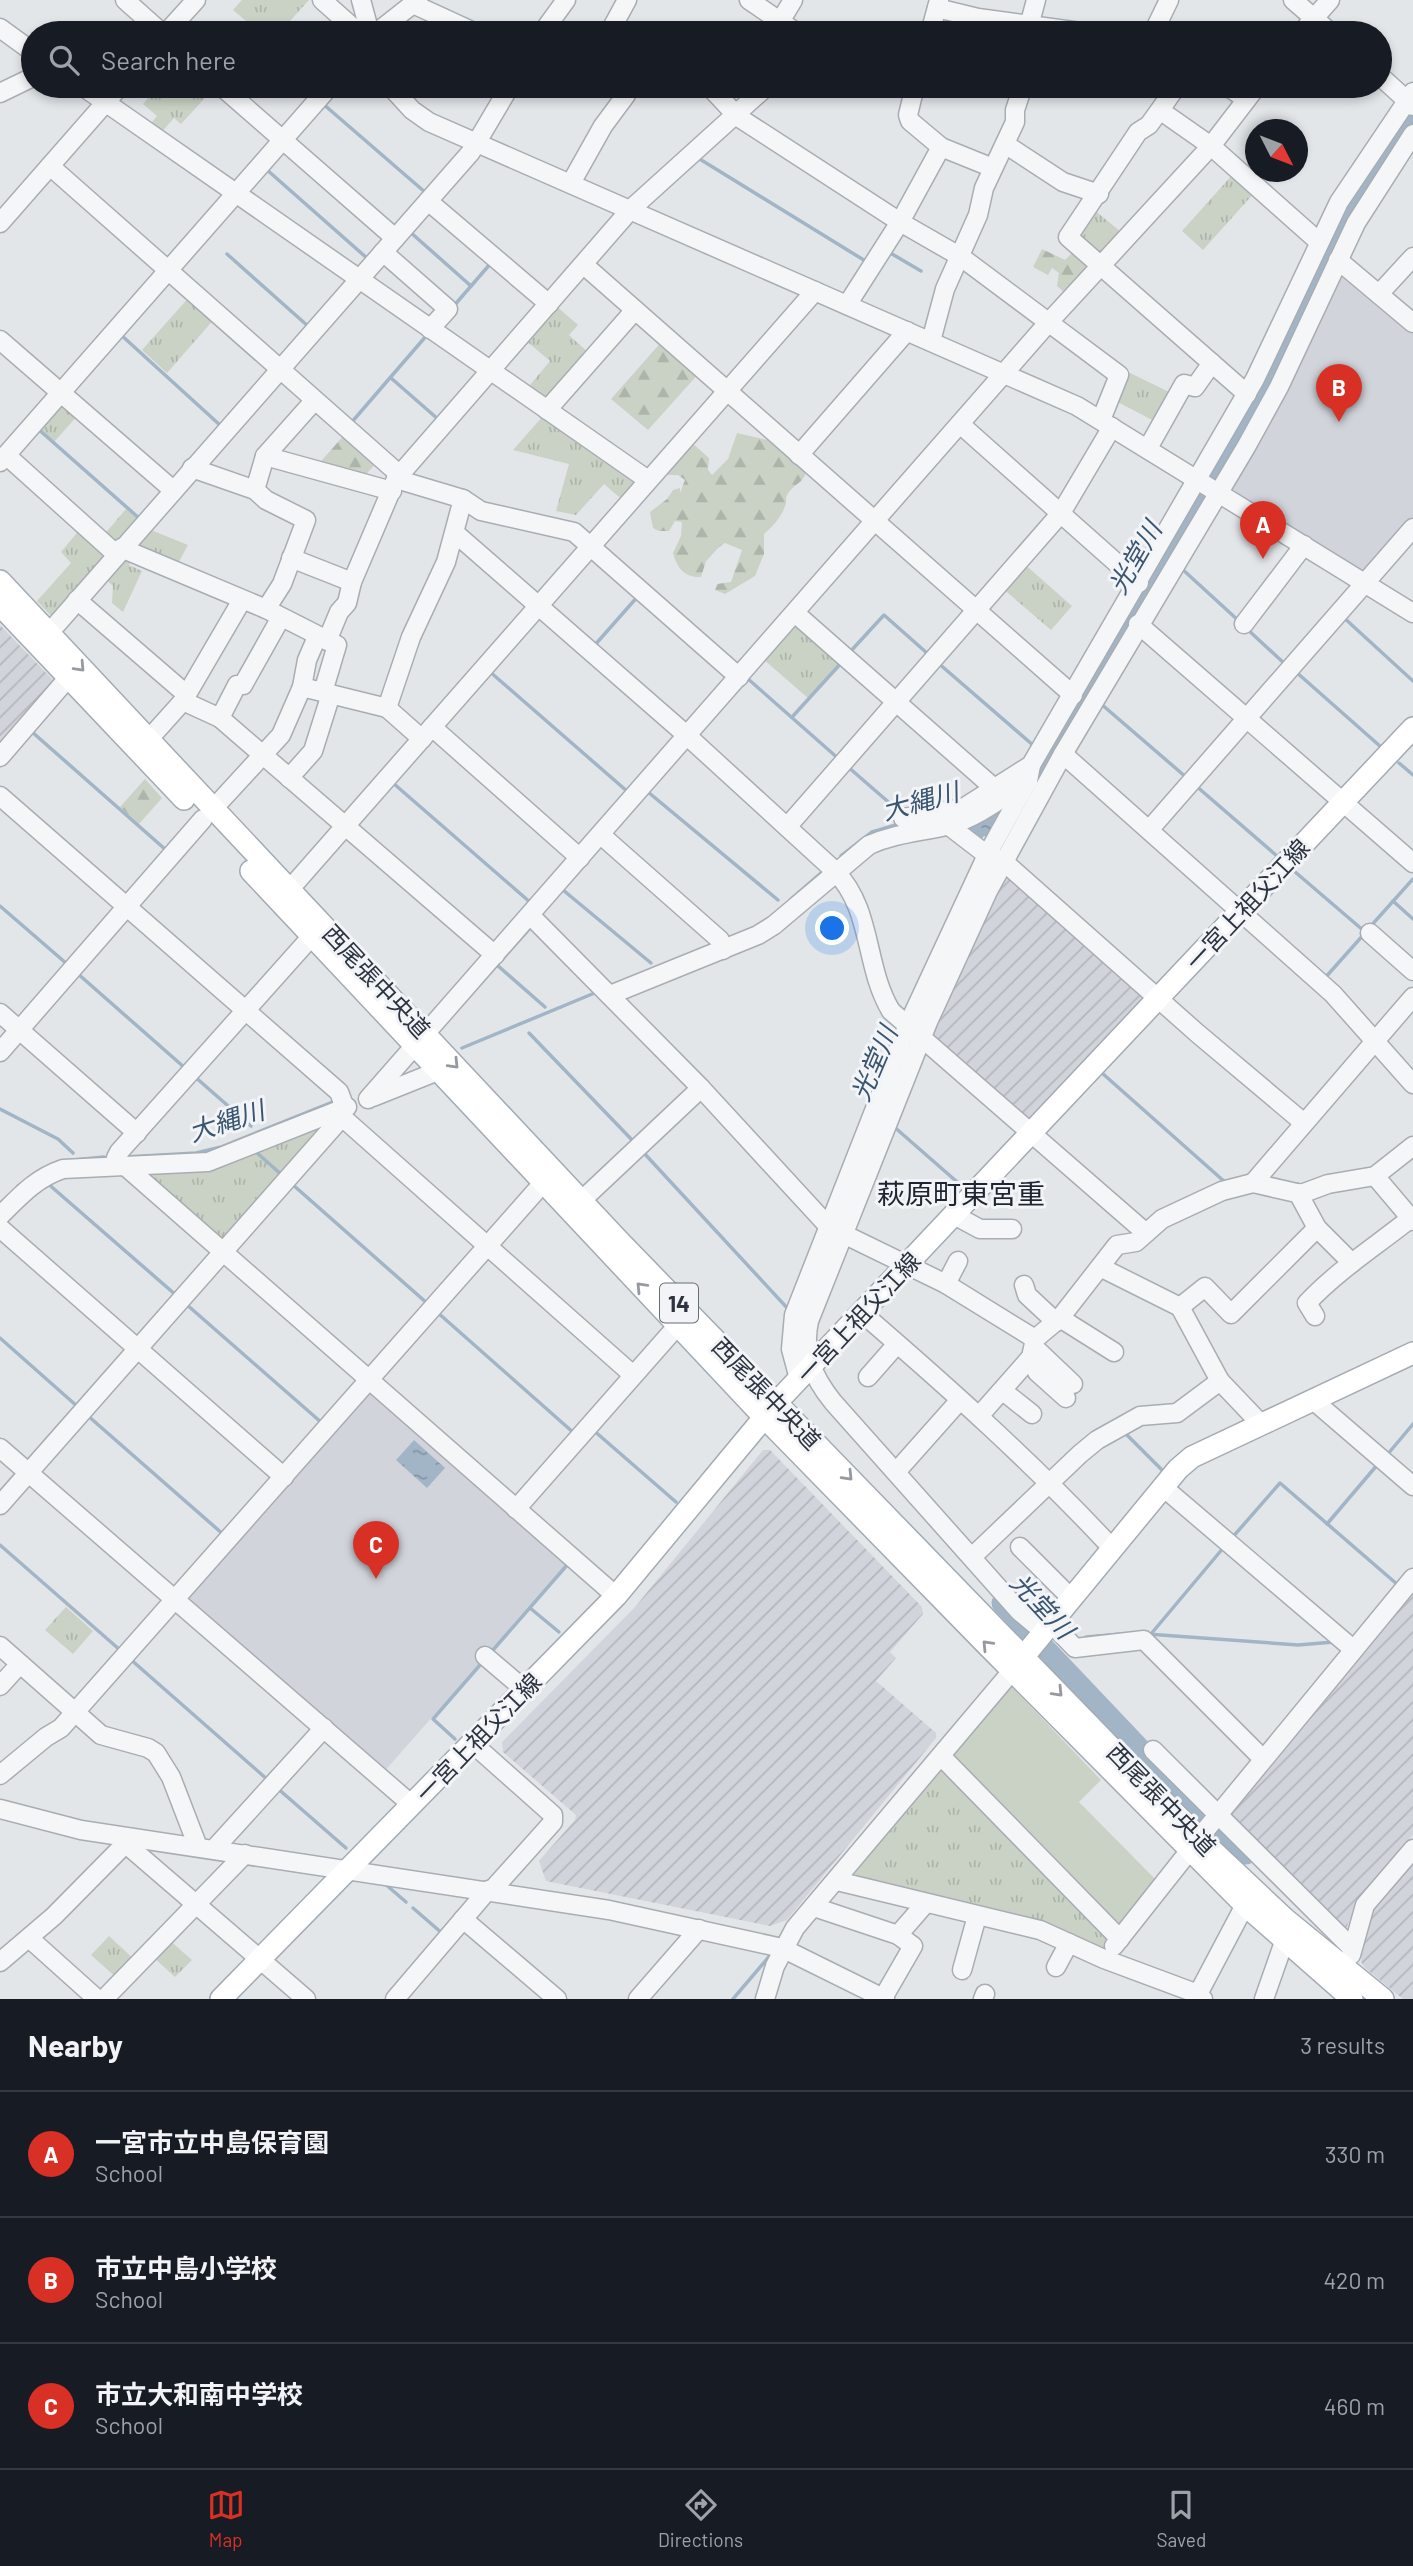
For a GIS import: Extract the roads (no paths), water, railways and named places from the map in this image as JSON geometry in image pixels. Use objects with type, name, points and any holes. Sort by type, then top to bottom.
[{"type":"main road","name":"西尾張中央道","points":[[0,581],[148,740],[312,936],[582,1200],[771,1410]]},
{"type":"main road","name":"西尾張中央道","points":[[0,606],[68,678],[289,890],[420,1039],[438,1071],[678,1325],[1034,1644],[1205,1829],[1346,1990]]},
{"type":"main road","name":"一宮上祖父江線","points":[[221,1999],[617,1596],[771,1410],[1411,734]]},
{"type":"main road","points":[[1034,1644],[1163,1487],[1192,1457],[1413,1353]]},
{"type":"main road","name":"西尾張中央道","points":[[1205,1829],[1245,1905],[1284,1942],[1346,1990],[1383,1999]]},
{"type":"street","points":[[125,0],[150,21]]},
{"type":"street","points":[[175,21],[195,0]]},
{"type":"street","points":[[322,0],[346,21]]},
{"type":"street","points":[[362,0],[369,21]]},
{"type":"street","points":[[556,21],[566,0]]},
{"type":"street","points":[[616,21],[626,0]]},
{"type":"street","points":[[749,0],[781,20],[793,0]]},
{"type":"street","points":[[1036,0],[1037,21]]},
{"type":"street","points":[[1159,21],[1169,0]]},
{"type":"street","points":[[1293,0],[1317,21]]},
{"type":"street","points":[[1311,21],[1330,0]]},
{"type":"street","points":[[390,21],[416,2],[453,21]]},
{"type":"street","points":[[933,21],[938,4],[1005,21]]},
{"type":"street","points":[[0,28],[21,43]]},
{"type":"street","points":[[0,93],[21,83]]},
{"type":"street","points":[[1034,1644],[1019,1611],[973,1556],[806,1373],[805,1349],[809,1321],[837,1231],[914,1033],[996,858],[1030,773],[1247,394],[1339,202],[1410,100],[1392,86]]},
{"type":"street","points":[[99,98],[358,281],[648,480]]},
{"type":"street","points":[[0,222],[110,98]]},
{"type":"street","points":[[235,98],[282,139],[389,245],[448,309],[430,329]]},
{"type":"street","points":[[289,778],[313,751],[337,645],[242,600],[119,551],[3,459],[319,98]]},
{"type":"street","points":[[401,98],[429,122],[1077,406],[1200,479],[1413,613]]},
{"type":"street","points":[[49,633],[428,201],[475,142],[502,98]]},
{"type":"street","points":[[571,183],[603,126],[624,98]]},
{"type":"street","points":[[721,98],[736,114],[900,222],[961,257],[1119,375],[1107,424],[1061,513],[788,827]]},
{"type":"street","points":[[0,1052],[208,814],[281,735],[302,687],[307,660],[347,603],[352,582],[396,482],[631,209],[754,98]]},
{"type":"street","points":[[909,98],[910,121],[941,147],[993,168]]},
{"type":"street","points":[[931,341],[945,289],[961,257],[993,168],[1015,122],[1015,110],[1020,98]]},
{"type":"street","points":[[1169,98],[1149,125],[1138,132],[1068,237],[1247,394]]},
{"type":"street","points":[[368,1099],[1099,265],[1210,146],[1247,98]]},
{"type":"street","points":[[1161,111],[1210,146],[1320,242]]},
{"type":"street","points":[[996,858],[1063,754],[1279,387],[1368,201],[1413,134]]},
{"type":"street","points":[[1005,144],[1063,182],[1099,194]]},
{"type":"street","points":[[847,305],[900,222],[941,147]]},
{"type":"street","points":[[50,166],[314,401],[396,482]]},
{"type":"street","points":[[428,201],[549,304]]},
{"type":"street","points":[[1379,294],[1413,257]]},
{"type":"street","points":[[1338,260],[1413,323]]},
{"type":"street","points":[[584,265],[1073,695]]},
{"type":"street","points":[[289,890],[815,291]]},
{"type":"street","points":[[547,411],[635,310]]},
{"type":"street","points":[[799,455],[907,331]]},
{"type":"street","points":[[0,340],[173,491]]},
{"type":"street","points":[[1147,448],[1184,384],[1195,387],[1212,363]]},
{"type":"street","points":[[255,490],[265,456],[314,401]]},
{"type":"street","points":[[960,424],[1139,583]]},
{"type":"street","points":[[265,456],[396,482],[463,499],[481,511],[574,531],[739,677]]},
{"type":"street","points":[[192,468],[255,490],[266,500],[306,520],[273,614],[243,685],[237,685],[220,718]]},
{"type":"street","points":[[387,708],[411,637],[436,586],[455,533],[463,499]]},
{"type":"street","points":[[1149,830],[1413,528]]},
{"type":"street","points":[[455,533],[835,871],[853,892],[859,906],[881,994],[891,1011],[1146,1233]]},
{"type":"street","points":[[1244,624],[1304,545]]},
{"type":"street","points":[[291,558],[352,582]]},
{"type":"street","points":[[77,600],[184,698],[220,718],[495,956]]},
{"type":"street","points":[[148,740],[184,698],[242,600]]},
{"type":"street","points":[[795,613],[994,788]]},
{"type":"street","points":[[1138,624],[1413,863]]},
{"type":"street","points":[[0,757],[68,678]]},
{"type":"street","points":[[302,687],[387,708],[427,733],[580,858]]},
{"type":"street","points":[[1063,754],[1321,983],[1413,1084]]},
{"type":"street","points":[[903,818],[962,808],[994,788],[1030,773]]},
{"type":"street","points":[[610,995],[723,950],[774,925],[857,852],[886,838],[972,817],[1030,773]]},
{"type":"street","points":[[0,796],[339,1092],[343,1113],[487,1246],[633,1375]]},
{"type":"street","points":[[948,825],[996,858],[1304,1123]]},
{"type":"street","points":[[601,835],[720,940],[723,950]]},
{"type":"street","points":[[530,915],[701,1087],[837,1231],[946,1284],[1033,1347],[1070,1391]]},
{"type":"street","points":[[1370,933],[1413,971]]},
{"type":"street","points":[[312,936],[116,1158],[617,1596]]},
{"type":"street","points":[[1253,1184],[1413,997]]},
{"type":"street","points":[[0,1013],[137,1133]]},
{"type":"street","points":[[0,1216],[27,1188],[46,1175],[63,1169],[208,1162],[343,1113],[368,1099],[438,1071]]},
{"type":"street","points":[[582,1200],[701,1087]]},
{"type":"street","points":[[0,1505],[343,1113]]},
{"type":"street","points":[[980,1415],[1003,1391],[1033,1347],[1058,1320],[1117,1245],[1136,1242],[1176,1211],[1222,1191],[1253,1184],[1298,1194],[1309,1193],[1328,1184],[1375,1176],[1413,1146]]},
{"type":"street","points":[[1315,1316],[1307,1303],[1352,1263],[1412,1220],[1375,1176]]},
{"type":"street","points":[[0,1775],[61,1728],[75,1713],[543,1183]]},
{"type":"street","points":[[1298,1194],[1317,1228],[1352,1263]]},
{"type":"street","points":[[954,1215],[980,1229],[1012,1230]]},
{"type":"street","points":[[0,1228],[284,1477]]},
{"type":"street","points":[[1181,1307],[1205,1287],[1231,1314],[1317,1228]]},
{"type":"street","points":[[946,1284],[958,1261]]},
{"type":"street","points":[[1100,1266],[1181,1307],[1220,1381],[1261,1423]]},
{"type":"street","points":[[1024,1285],[1027,1295],[1058,1320],[1114,1352]]},
{"type":"street","points":[[862,1313],[980,1415],[1051,1482],[1112,1548]]},
{"type":"street","points":[[516,1509],[678,1325]]},
{"type":"street","points":[[868,1377],[897,1344]]},
{"type":"street","points":[[973,1556],[1097,1440],[1140,1416],[1177,1413],[1220,1381]]},
{"type":"street","points":[[1003,1391],[1032,1414]]},
{"type":"street","points":[[896,1472],[960,1400]]},
{"type":"street","points":[[1312,1400],[1413,1486]]},
{"type":"street","points":[[0,1448],[412,1805]]},
{"type":"street","points":[[1163,1487],[1353,1649]]},
{"type":"street","points":[[1020,1547],[1071,1598]]},
{"type":"street","points":[[1104,1959],[1262,1758],[1413,1578]]},
{"type":"street","points":[[1034,1644],[1074,1648],[1144,1640],[1262,1758]]},
{"type":"street","points":[[765,1999],[782,1948],[1034,1644]]},
{"type":"street","points":[[0,1646],[101,1735],[148,1748],[156,1754],[171,1777],[206,1848]]},
{"type":"street","points":[[485,1656],[525,1690]]},
{"type":"street","points":[[0,1686],[20,1664]]},
{"type":"street","points":[[206,1848],[324,1728]]},
{"type":"street","points":[[395,1999],[463,1919],[553,1822],[553,1815],[472,1743]]},
{"type":"street","points":[[1153,1750],[1205,1829],[1352,1948]]},
{"type":"street","points":[[942,1756],[1120,1939]]},
{"type":"street","points":[[0,1810],[128,1841],[206,1848],[347,1871],[490,1890],[609,1910],[699,1929],[782,1948],[881,1998],[913,1946],[898,1935],[814,1907]]},
{"type":"street","points":[[128,1841],[196,1905],[306,1999]]},
{"type":"street","points":[[0,1962],[29,1938],[128,1841]]},
{"type":"street","points":[[1346,1990],[1352,1948],[1365,1905],[1413,1849]]},
{"type":"street","points":[[104,1999],[245,1854]]},
{"type":"street","points":[[837,1881],[1040,1930],[1104,1959],[1201,1997],[1245,1905]]},
{"type":"street","points":[[898,1935],[925,1904]]},
{"type":"street","points":[[961,1970],[977,1916]]},
{"type":"street","points":[[463,1919],[557,1999]]},
{"type":"street","points":[[638,1999],[699,1929]]},
{"type":"street","points":[[29,1938],[97,1999]]},
{"type":"street","points":[[1264,1999],[1284,1942]]},
{"type":"street","points":[[1056,1967],[1069,1943]]},
{"type":"water","points":[[1007,797],[991,839],[984,836],[981,840],[960,825]]},
{"type":"water","points":[[414,1440],[445,1468],[427,1488],[396,1460]]},
{"type":"waterway","points":[[322,103],[426,193]]},
{"type":"waterway","name":"光堂川","points":[[1024,804],[1250,410],[1357,194],[1413,110]]},
{"type":"waterway","points":[[698,158],[867,262]]},
{"type":"waterway","points":[[266,169],[368,259]]},
{"type":"waterway","points":[[409,231],[471,286]]},
{"type":"waterway","points":[[887,251],[921,271]]},
{"type":"waterway","points":[[227,254],[309,327]]},
{"type":"waterway","points":[[452,308],[491,263]]},
{"type":"waterway","points":[[120,334],[221,426]]},
{"type":"waterway","points":[[351,423],[427,335]]},
{"type":"waterway","points":[[391,378],[439,420]]},
{"type":"waterway","points":[[37,428],[140,519]]},
{"type":"waterway","points":[[1181,568],[1240,622]]},
{"type":"waterway","points":[[594,646],[639,595]]},
{"type":"waterway","points":[[849,653],[884,615],[928,654]]},
{"type":"waterway","points":[[1342,616],[1413,681]]},
{"type":"waterway","points":[[1246,628],[1286,665]]},
{"type":"waterway","points":[[793,716],[843,661]]},
{"type":"waterway","points":[[937,662],[1034,746]]},
{"type":"waterway","points":[[489,671],[628,792]]},
{"type":"waterway","points":[[1295,671],[1381,747]]},
{"type":"waterway","points":[[747,678],[840,760]]},
{"type":"waterway","points":[[1100,703],[1187,778]]},
{"type":"waterway","points":[[31,731],[166,850]]},
{"type":"waterway","name":"大縄川","points":[[1037,769],[1047,762]]},
{"type":"waterway","points":[[1399,763],[1413,775]]},
{"type":"waterway","points":[[847,766],[901,813]]},
{"type":"waterway","points":[[393,783],[531,903]]},
{"type":"waterway","points":[[1195,785],[1277,856]]},
{"type":"waterway","points":[[648,792],[778,900]]},
{"type":"waterway","name":"大縄川","points":[[841,856],[872,832],[899,824]]},
{"type":"waterway","points":[[1294,871],[1364,931]]},
{"type":"waterway","name":"大縄川","points":[[790,900],[821,873]]},
{"type":"waterway","points":[[1370,927],[1413,879]]},
{"type":"waterway","points":[[563,890],[651,963]]},
{"type":"waterway","points":[[1393,901],[1413,919]]},
{"type":"waterway","points":[[0,906],[67,964]]},
{"type":"waterway","points":[[530,928],[497,965],[545,1007]]},
{"type":"waterway","points":[[1324,979],[1365,933]]},
{"type":"waterway","points":[[77,973],[185,1068]]},
{"type":"waterway","name":"大縄川","points":[[462,1048],[597,992]]},
{"type":"waterway","points":[[529,1033],[634,1142]]},
{"type":"waterway","points":[[1102,1073],[1226,1183]]},
{"type":"waterway","points":[[194,1076],[251,1126]]},
{"type":"waterway","name":"大縄川","points":[[125,1157],[196,1153],[221,1147],[335,1101]]},
{"type":"waterway","points":[[0,1109],[58,1139],[73,1153]]},
{"type":"waterway","points":[[892,1125],[964,1188]]},
{"type":"waterway","points":[[256,1152],[283,1176]]},
{"type":"waterway","points":[[643,1152],[790,1311]]},
{"type":"waterway","name":"大縄川","points":[[63,1161],[104,1157]]},
{"type":"waterway","name":"大縄川","points":[[18,1186],[52,1164]]},
{"type":"waterway","points":[[46,1182],[177,1296]]},
{"type":"waterway","points":[[292,1184],[428,1304]]},
{"type":"waterway","points":[[186,1304],[322,1423]]},
{"type":"waterway","points":[[437,1312],[575,1434]]},
{"type":"waterway","points":[[0,1338],[78,1407]]},
{"type":"waterway","points":[[87,1415],[224,1535]]},
{"type":"waterway","points":[[1387,1455],[1413,1424]]},
{"type":"waterway","points":[[592,1429],[676,1502]]},
{"type":"waterway","points":[[1124,1432],[1165,1473]]},
{"type":"waterway","points":[[1327,1524],[1378,1464]]},
{"type":"waterway","points":[[1231,1539],[1280,1483],[1398,1585]]},
{"type":"waterway","points":[[0,1545],[120,1650]]},
{"type":"waterway","points":[[1151,1634],[1224,1547]]},
{"type":"waterway","points":[[493,1650],[568,1564]]},
{"type":"waterway","name":"光堂川","points":[[1002,1603],[1186,1797],[1246,1854]]},
{"type":"waterway","points":[[530,1608],[559,1632]]},
{"type":"waterway","points":[[1086,1637],[1122,1634]]},
{"type":"waterway","points":[[1147,1634],[1298,1645],[1334,1642]]},
{"type":"waterway","points":[[129,1658],[268,1780]]},
{"type":"waterway","points":[[455,1739],[433,1719],[480,1665]]},
{"type":"waterway","points":[[276,1787],[346,1848]]},
{"type":"waterway","points":[[384,1883],[406,1902]]},
{"type":"waterway","points":[[413,1908],[443,1934]]},
{"type":"waterway","points":[[733,1999],[773,1952]]},
{"type":"place","name":"市立中島小学校","points":[[1339,422]]},
{"type":"place","name":"一宮市立中島保育園","points":[[1263,559]]},
{"type":"place","name":"市立大和南中学校","points":[[376,1579]]},
{"type":"district","name":"萩原町東宮重","points":[[961,1193]]}]
